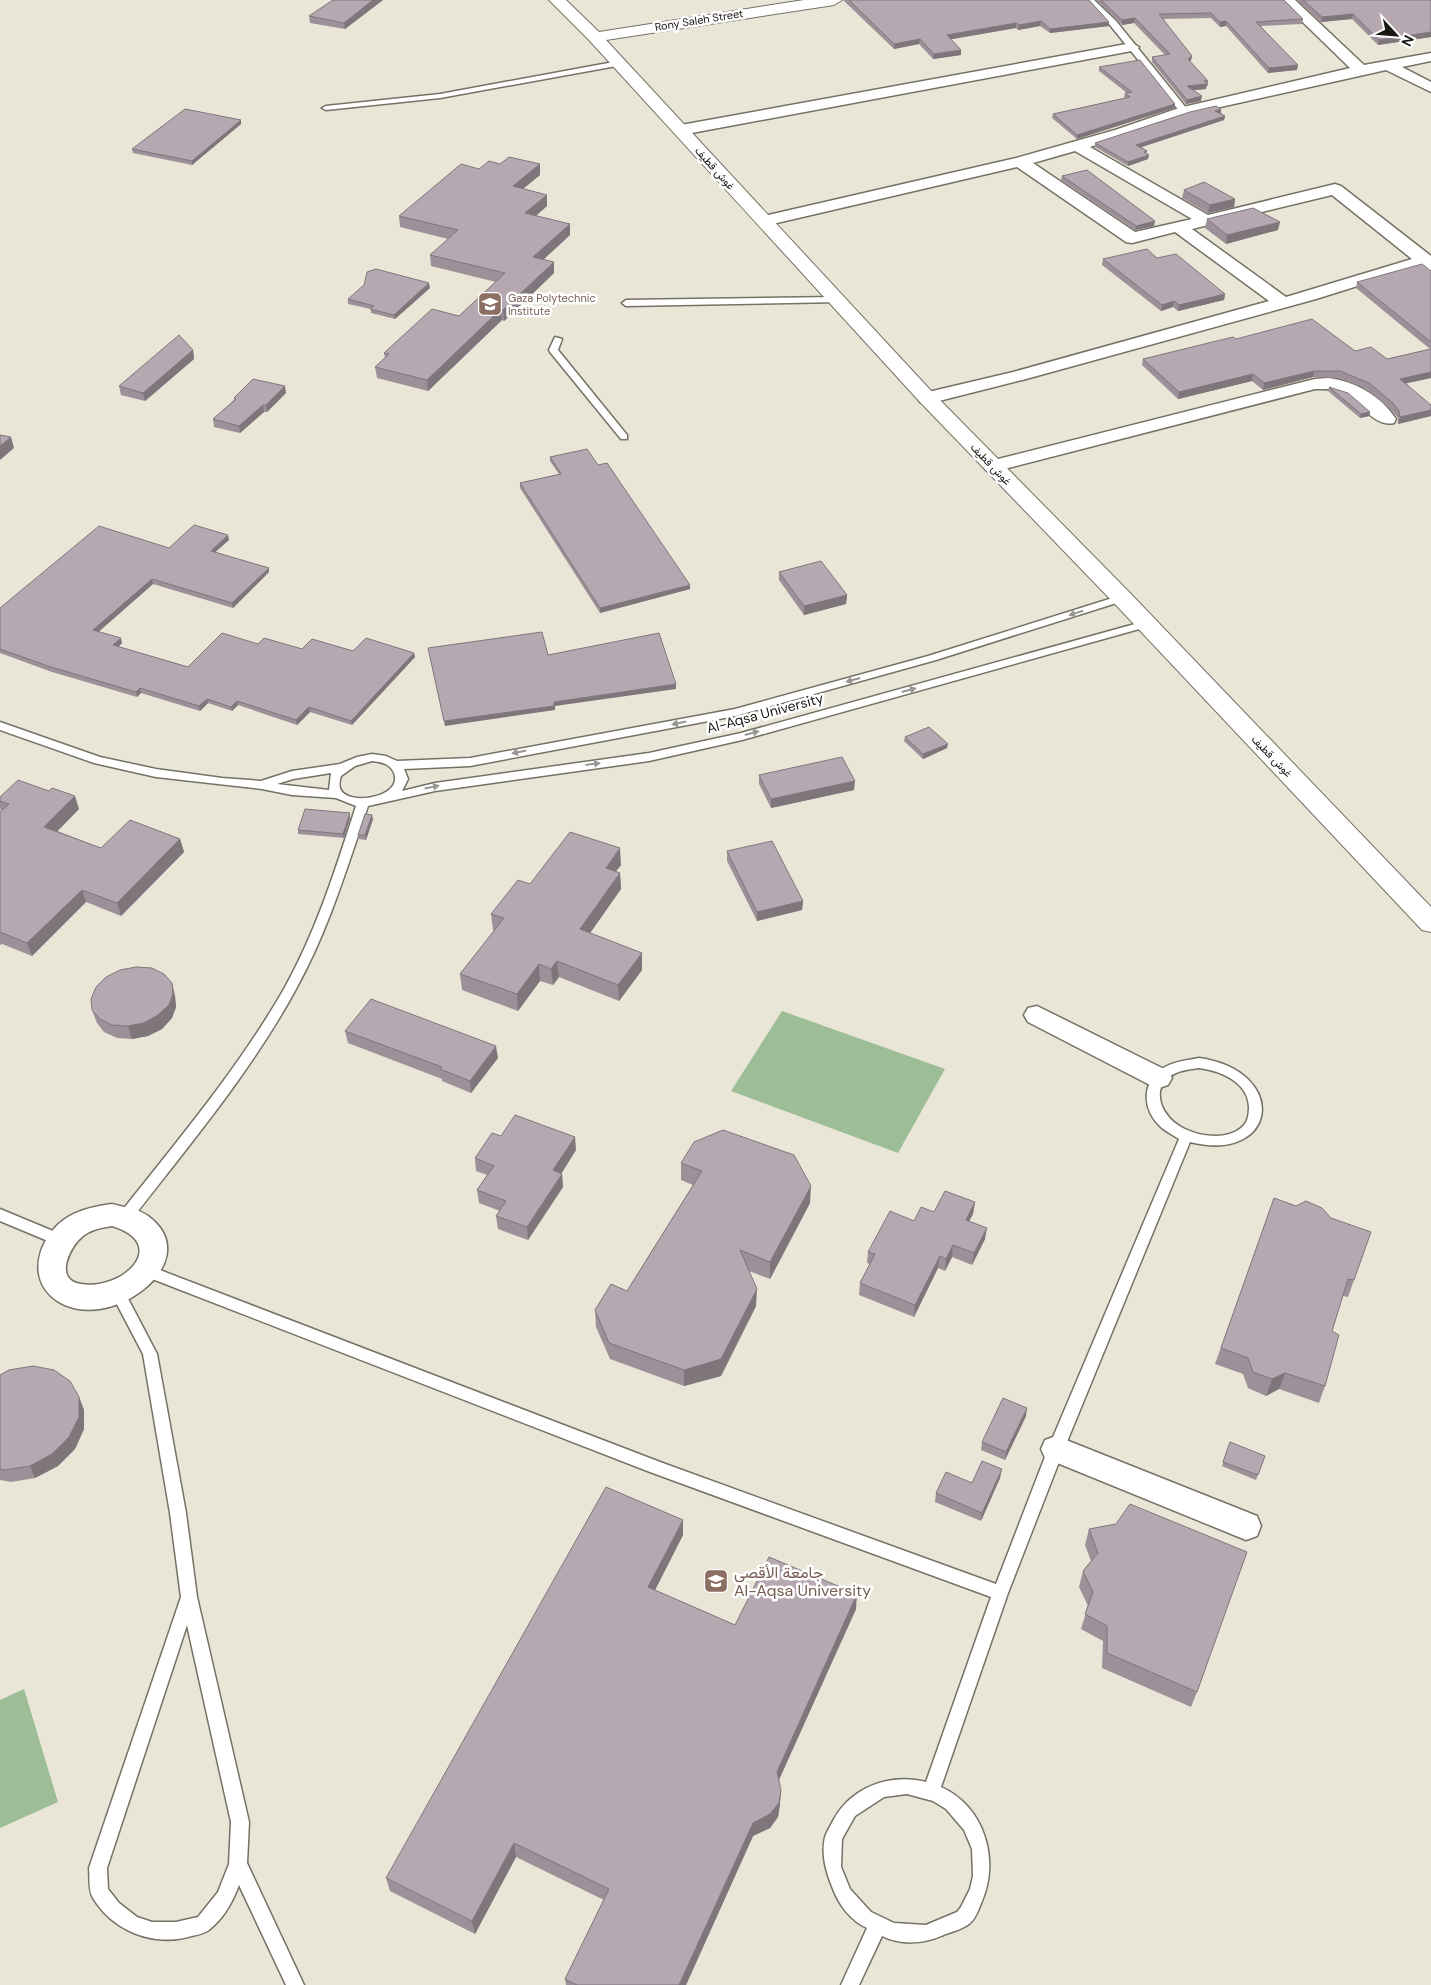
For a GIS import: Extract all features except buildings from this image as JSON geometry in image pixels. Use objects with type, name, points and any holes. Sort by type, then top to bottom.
[{"type":"main road","name":"غوش قطيف","points":[[557,0],[595,36],[927,398],[1122,598],[1431,923]]},
{"type":"main road","name":"Rony Saleh Street","points":[[595,36],[834,0]]},
{"type":"street","points":[[1287,0],[1361,70]]},
{"type":"street","points":[[681,130],[1132,47]]},
{"type":"street","points":[[764,221],[1020,162],[1078,146],[1184,111],[1361,70],[1431,57]]},
{"type":"street","points":[[1388,65],[1431,88]]},
{"type":"street","points":[[1078,146],[1204,219]]},
{"type":"street","points":[[1020,162],[1132,238],[1180,228],[1204,219],[1335,190],[1429,263]]},
{"type":"street","points":[[1180,228],[1282,302]]},
{"type":"street","points":[[927,398],[999,382],[1282,302],[1429,263]]},
{"type":"street","points":[[993,466],[1315,384],[1342,383],[1357,393],[1387,419]]},
{"type":"street","points":[[1037,1015],[1158,1078]]},
{"type":"street","points":[[112,1215],[126,1216],[140,1222],[150,1232],[154,1244],[153,1258],[147,1271],[134,1284],[118,1294],[102,1298],[86,1298],[72,1294],[60,1287],[53,1277],[51,1265],[53,1252],[60,1240],[83,1222],[112,1215]]},
{"type":"street","points":[[1056,1449],[1246,1526]]},
{"type":"lane","points":[[1090,0],[1113,22],[1184,111]]},
{"type":"lane","points":[[326,108],[440,96],[619,62]]},
{"type":"lane","points":[[626,303],[837,300]]},
{"type":"lane","points":[[558,339],[553,350],[624,437]]},
{"type":"lane","name":"Al-Aqsa University","points":[[396,765],[470,762],[735,712],[932,658],[1122,598]]},
{"type":"lane","name":"Al-Aqsa University","points":[[385,798],[435,787],[649,757],[694,747],[1146,624]]},
{"type":"lane","points":[[0,726],[98,760],[191,778],[262,785],[292,792],[338,794],[353,802],[362,803],[385,798],[400,784],[401,771],[389,760],[369,757],[353,761],[340,768],[292,775],[262,785]]},
{"type":"lane","points":[[338,794],[333,782],[340,768]]},
{"type":"lane","points":[[126,1216],[246,1059],[285,997],[305,959],[341,871],[362,803]]},
{"type":"lane","points":[[1199,1063],[1216,1066],[1232,1072],[1244,1082],[1253,1094],[1256,1107],[1255,1119],[1247,1130],[1235,1138],[1220,1142],[1203,1142],[1186,1137],[1172,1130],[1162,1121],[1155,1110],[1152,1098],[1153,1088],[1158,1078],[1169,1069],[1183,1064],[1199,1063]]},
{"type":"lane","points":[[931,1791],[1000,1593],[1056,1449],[1186,1137]]},
{"type":"lane","points":[[0,1215],[60,1240]]},
{"type":"lane","points":[[147,1271],[655,1467],[1000,1593]]},
{"type":"lane","points":[[118,1294],[150,1354],[178,1513],[189,1596],[240,1822],[238,1864],[225,1898],[203,1924],[176,1931],[152,1931],[132,1924],[112,1909],[100,1892],[98,1868],[189,1596]]},
{"type":"lane","points":[[907,1786],[931,1791],[953,1803],[969,1822],[980,1845],[983,1869],[978,1893],[966,1915],[947,1930],[924,1939],[899,1939],[875,1931],[854,1914],[838,1892],[831,1866],[833,1840],[843,1817],[860,1800],[882,1789],[907,1786]]},
{"type":"lane","points":[[238,1864],[296,1985]]},
{"type":"lane","points":[[850,1985],[875,1931]]},
{"type":"green space","points":[[782,1011],[945,1069],[898,1153],[731,1091]]},
{"type":"green space","points":[[24,1689],[58,1802],[0,1828],[0,1700]]},
{"type":"place","name":"Gaza Polytechnic Institute","points":[[490,304]]},
{"type":"place","name":"جامعة الأقصى Al-Aqsa University","points":[[716,1581]]}]
